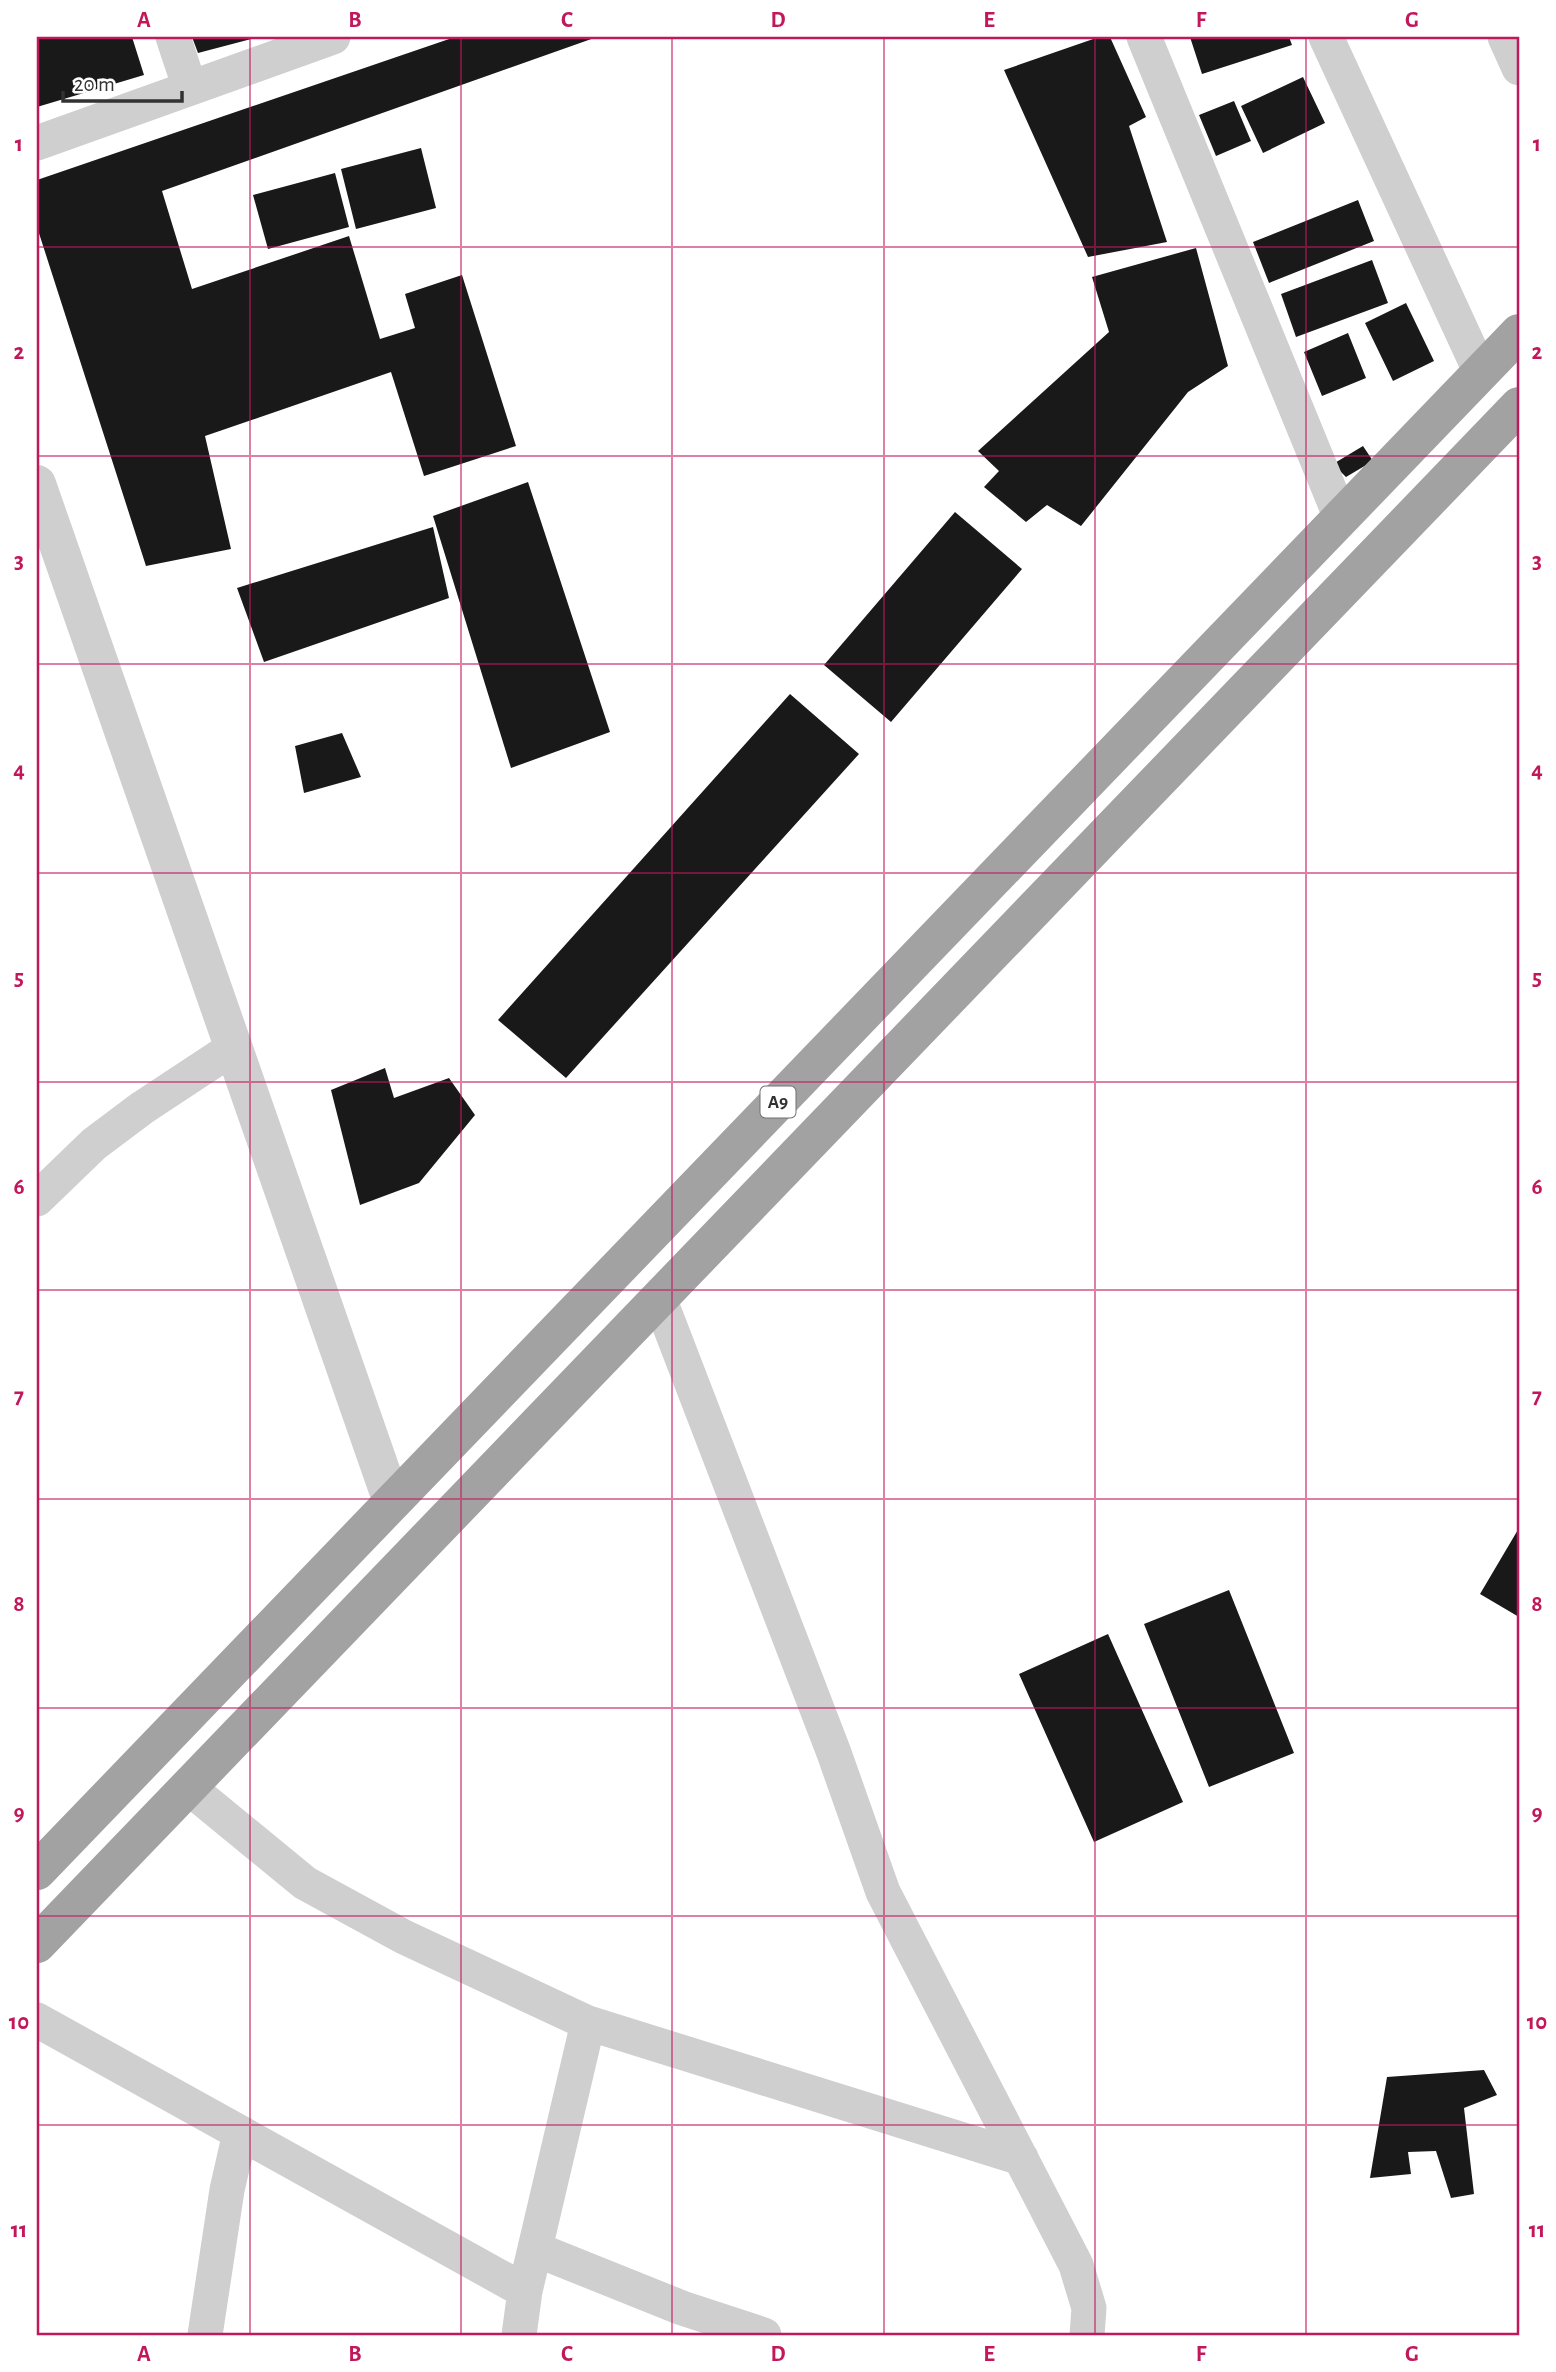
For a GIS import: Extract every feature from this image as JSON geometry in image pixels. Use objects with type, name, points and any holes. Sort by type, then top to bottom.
[{"type":"highway","name":"A9","points":[[37,1871],[1519,333]]},
{"type":"highway","name":"A9","points":[[37,1944],[1519,406]]},
{"type":"street","points":[[173,37],[190,88]]},
{"type":"street","points":[[37,143],[333,37]]},
{"type":"street","points":[[1144,37],[1341,518]]},
{"type":"street","points":[[1326,37],[1481,373]]},
{"type":"street","points":[[1505,37],[1519,68]]},
{"type":"street","points":[[37,484],[393,1502]]},
{"type":"street","points":[[37,1199],[94,1144],[142,1108],[233,1048]]},
{"type":"street","points":[[659,1298],[834,1753],[883,1892],[1076,2265],[1088,2308],[1087,2335]]},
{"type":"street","points":[[188,1787],[305,1883],[404,1937],[588,2023],[1021,2158]]},
{"type":"street","points":[[37,2020],[525,2291]]},
{"type":"street","points":[[519,2335],[525,2291],[588,2023]]},
{"type":"street","points":[[205,2335],[227,2190],[240,2133]]},
{"type":"street","points":[[535,2249],[682,2308],[764,2335]]},
{"type":"building","points":[[37,37],[132,37],[144,75],[37,107]]},
{"type":"building","points":[[192,37],[255,37],[255,38],[198,53]]},
{"type":"building","points":[[455,37],[597,37],[162,191],[192,289],[349,236],[380,339],[415,328],[405,294],[462,275],[516,446],[424,476],[391,372],[205,436],[231,549],[146,566],[37,227],[37,180]]},
{"type":"building","points":[[1099,37],[1110,37],[1146,117],[1129,126],[1167,242],[1088,257],[1004,70]]},
{"type":"building","points":[[1190,37],[1289,37],[1292,45],[1202,74]]},
{"type":"building","points":[[1303,77],[1325,123],[1263,153],[1241,106]]},
{"type":"building","points":[[1234,101],[1251,141],[1216,156],[1199,115]]},
{"type":"building","points":[[421,148],[436,208],[356,229],[341,169]]},
{"type":"building","points":[[335,173],[349,227],[268,249],[253,195]]},
{"type":"building","points":[[1358,200],[1374,241],[1269,283],[1253,242]]},
{"type":"building","points":[[1196,248],[1228,366],[1188,392],[1081,526],[1047,505],[1026,522],[984,487],[999,471],[978,451],[1109,332],[1092,277]]},
{"type":"building","points":[[1372,260],[1388,303],[1296,337],[1281,294]]},
{"type":"building","points":[[1406,303],[1434,361],[1393,381],[1365,323]]},
{"type":"building","points":[[1348,333],[1366,378],[1322,396],[1304,352]]},
{"type":"building","points":[[1363,446],[1373,461],[1346,477],[1333,464]]},
{"type":"building","points":[[528,482],[610,732],[511,768],[433,516]]},
{"type":"building","points":[[955,512],[1022,569],[891,722],[824,665]]},
{"type":"building","points":[[433,527],[449,598],[264,662],[237,588]]},
{"type":"building","points":[[790,694],[859,754],[566,1078],[498,1020]]},
{"type":"building","points":[[342,733],[361,777],[304,793],[295,746]]},
{"type":"building","points":[[385,1068],[394,1098],[449,1078],[475,1115],[419,1183],[360,1205],[331,1090]]},
{"type":"building","points":[[1519,1528],[1519,1617],[1480,1594]]},
{"type":"building","points":[[1229,1590],[1294,1753],[1209,1787],[1144,1624]]},
{"type":"building","points":[[1108,1634],[1183,1802],[1094,1842],[1019,1674]]},
{"type":"building","points":[[1484,2070],[1497,2095],[1464,2108],[1474,2194],[1451,2198],[1436,2151],[1408,2152],[1411,2174],[1370,2178],[1387,2077]]}]
